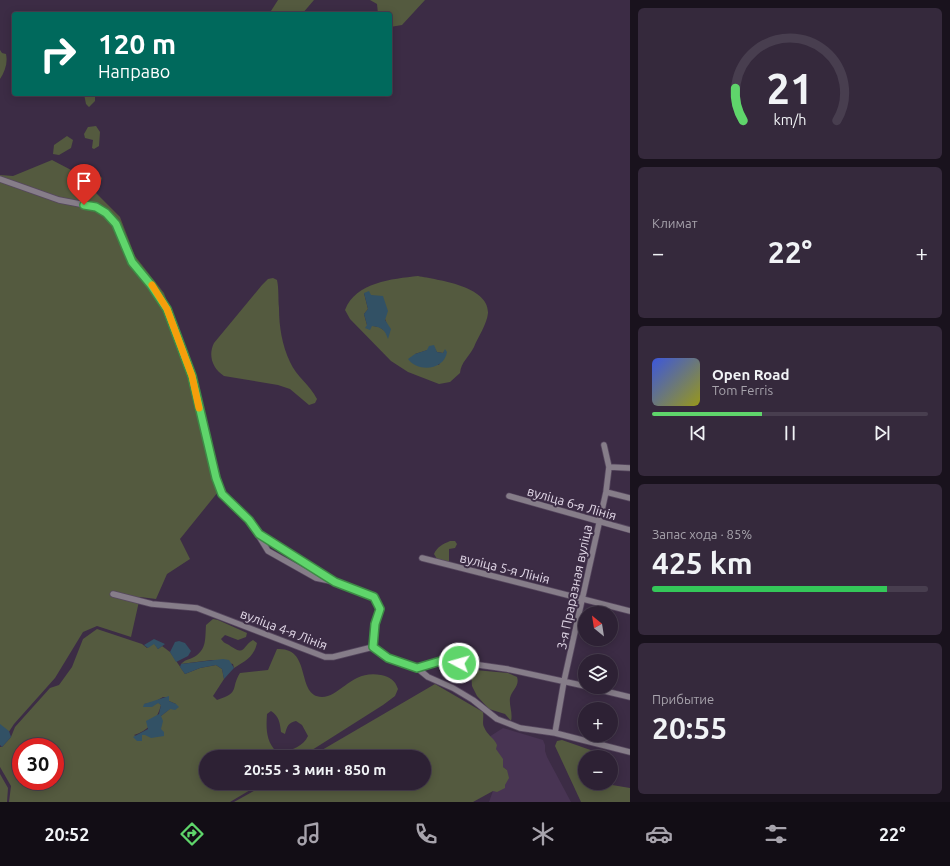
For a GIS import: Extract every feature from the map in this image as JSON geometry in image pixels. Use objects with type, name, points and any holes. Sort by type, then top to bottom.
[{"type":"street","points":[[0,179],[59,200],[96,207],[106,213],[116,224],[132,262],[151,285],[167,309],[192,376],[216,478],[222,494],[249,520],[259,534],[268,551],[316,578],[335,582],[374,597],[380,609],[375,624],[373,647],[388,658],[417,668],[428,677],[453,688],[473,700],[497,719],[520,728],[555,733],[630,752]]},
{"type":"street","name":"3-я Праразная вуліца","points":[[555,733],[564,681],[583,599],[598,522],[606,492],[609,467],[604,445]]},
{"type":"street","points":[[609,467],[630,468]]},
{"type":"street","points":[[606,492],[630,498]]},
{"type":"street","name":"вуліца 6-я Лінія","points":[[509,496],[630,530]]},
{"type":"street","points":[[259,534],[335,582]]},
{"type":"street","name":"вуліца 5-я Лінія","points":[[422,558],[630,611]]},
{"type":"street","name":"вуліца 4-я Лінія","points":[[113,594],[152,604],[197,608],[306,652],[325,657],[333,657],[373,647]]},
{"type":"street","points":[[417,668],[444,660],[507,669],[578,684]]},
{"type":"street","points":[[617,694],[630,697]]},
{"type":"shaded area","points":[[503,728],[543,740],[547,757],[571,802],[489,802],[493,791],[505,785],[507,770],[503,767],[489,737]]},
{"type":"green space","points":[[278,0],[314,0],[304,12],[270,12]]},
{"type":"green space","points":[[370,0],[425,0],[402,25],[392,27],[392,12],[378,12],[377,4]]},
{"type":"green space","points":[[0,50],[2,53],[6,54],[7,61],[5,70],[0,79]]},
{"type":"green space","points":[[84,96],[95,96],[95,101],[89,107],[86,104]]},
{"type":"green space","points":[[96,126],[100,132],[99,146],[94,149],[92,148],[93,140],[85,138],[84,134],[88,127]]},
{"type":"green space","points":[[67,136],[73,140],[71,148],[59,155],[53,154],[54,145]]},
{"type":"green space","points":[[52,160],[73,171],[77,175],[88,170],[98,174],[102,178],[99,189],[95,192],[120,217],[135,256],[164,293],[191,366],[222,487],[180,539],[190,559],[167,574],[156,599],[140,597],[131,637],[97,626],[83,632],[55,678],[14,724],[0,744],[0,175],[13,176]]},
{"type":"green space","points":[[418,276],[461,286],[472,290],[480,296],[486,304],[488,313],[484,326],[472,351],[462,366],[460,373],[450,382],[439,384],[408,372],[391,361],[350,319],[345,310],[357,293],[366,288],[386,281]],"holes":[[[364,293],[377,297],[388,327],[385,331],[379,327],[367,325],[364,314],[368,309]],[[434,348],[437,352],[443,353],[445,350],[439,365],[415,354]]]},
{"type":"green space","points":[[273,278],[277,280],[280,329],[287,356],[296,372],[311,389],[317,399],[315,403],[309,405],[290,389],[278,385],[224,376],[220,373],[212,361],[211,352],[214,343],[262,285],[268,279]]},
{"type":"green space","points":[[450,541],[455,541],[457,544],[455,548],[449,549],[449,561],[447,562],[437,559],[434,554],[437,549]]},
{"type":"green space","points":[[213,619],[247,633],[246,637],[238,640],[225,635],[221,639],[225,643],[234,649],[241,651],[253,640],[257,643],[254,652],[245,661],[234,668],[233,664],[212,660],[181,664],[197,655],[203,648],[206,625]]},
{"type":"green space","points":[[97,629],[142,644],[147,648],[154,643],[158,649],[162,646],[170,652],[185,674],[200,668],[216,665],[222,669],[224,679],[213,696],[217,700],[229,695],[234,690],[240,673],[268,670],[277,649],[288,650],[295,656],[300,663],[305,681],[314,695],[322,697],[329,696],[354,679],[371,674],[390,678],[394,681],[398,689],[395,696],[383,705],[312,750],[290,750],[303,743],[308,736],[302,725],[296,721],[287,727],[285,734],[281,732],[280,723],[276,715],[271,711],[267,714],[267,734],[270,743],[275,750],[199,750],[199,790],[250,790],[230,802],[9,802],[11,786],[0,767],[0,747],[2,747],[11,737],[15,727],[50,688],[59,685],[72,667],[83,639]],"holes":[[[163,697],[169,697],[169,701],[176,704],[161,716],[161,729],[142,735],[141,739],[134,735],[148,728],[157,715],[161,705],[159,703],[144,704],[154,702]]]},
{"type":"green space","points":[[444,661],[452,663],[456,672],[450,676],[445,675],[440,669],[439,664]]},
{"type":"green space","points":[[475,670],[508,673],[517,677],[517,685],[510,698],[512,715],[511,721],[505,714],[489,709],[477,696],[472,686],[471,672]]},
{"type":"green space","points":[[435,684],[483,712],[484,727],[497,745],[496,749],[503,759],[503,767],[507,770],[509,778],[505,788],[497,792],[493,791],[473,802],[234,802],[255,790],[431,790],[431,750],[322,750]]},
{"type":"green space","points":[[562,740],[591,750],[578,750],[578,790],[618,790],[618,786],[630,788],[630,802],[581,802],[555,746],[557,741]]},
{"type":"green space","points":[[0,774],[8,788],[7,802],[0,802]]},
{"type":"water","points":[[369,291],[371,295],[383,296],[388,311],[385,320],[391,329],[388,339],[386,333],[381,328],[372,326],[370,330],[365,328],[367,325],[364,314],[368,309],[364,293]]},
{"type":"water","points":[[434,345],[437,352],[443,353],[445,349],[447,352],[445,358],[436,366],[424,368],[417,366],[408,359],[415,354],[427,350],[429,346]]},
{"type":"water","points":[[154,639],[165,644],[158,649],[154,644],[148,648],[144,645]]},
{"type":"water","points":[[179,641],[185,643],[191,651],[188,656],[176,662],[170,652],[175,642]]},
{"type":"water","points":[[223,659],[229,660],[234,668],[224,679],[222,669],[216,665],[200,668],[185,674],[180,667],[181,664]]},
{"type":"water","points":[[169,696],[169,701],[179,707],[175,710],[170,709],[161,716],[163,721],[161,729],[164,732],[164,736],[151,738],[142,735],[142,741],[137,741],[133,737],[148,729],[146,721],[159,714],[161,705],[158,703],[152,707],[143,707],[144,704]]},
{"type":"water","points":[[0,724],[9,731],[11,737],[2,747],[0,745]]},
{"type":"slow traffic","points":[[152,285],[167,309],[192,376],[199,408]]},
{"type":"route","points":[[84,205],[96,207],[106,213],[116,224],[132,262],[139,268],[167,309],[192,376],[216,478],[222,494],[249,520],[259,534],[335,582],[374,597],[380,609],[375,624],[373,647],[388,658],[417,668],[444,660],[459,663]]}]
